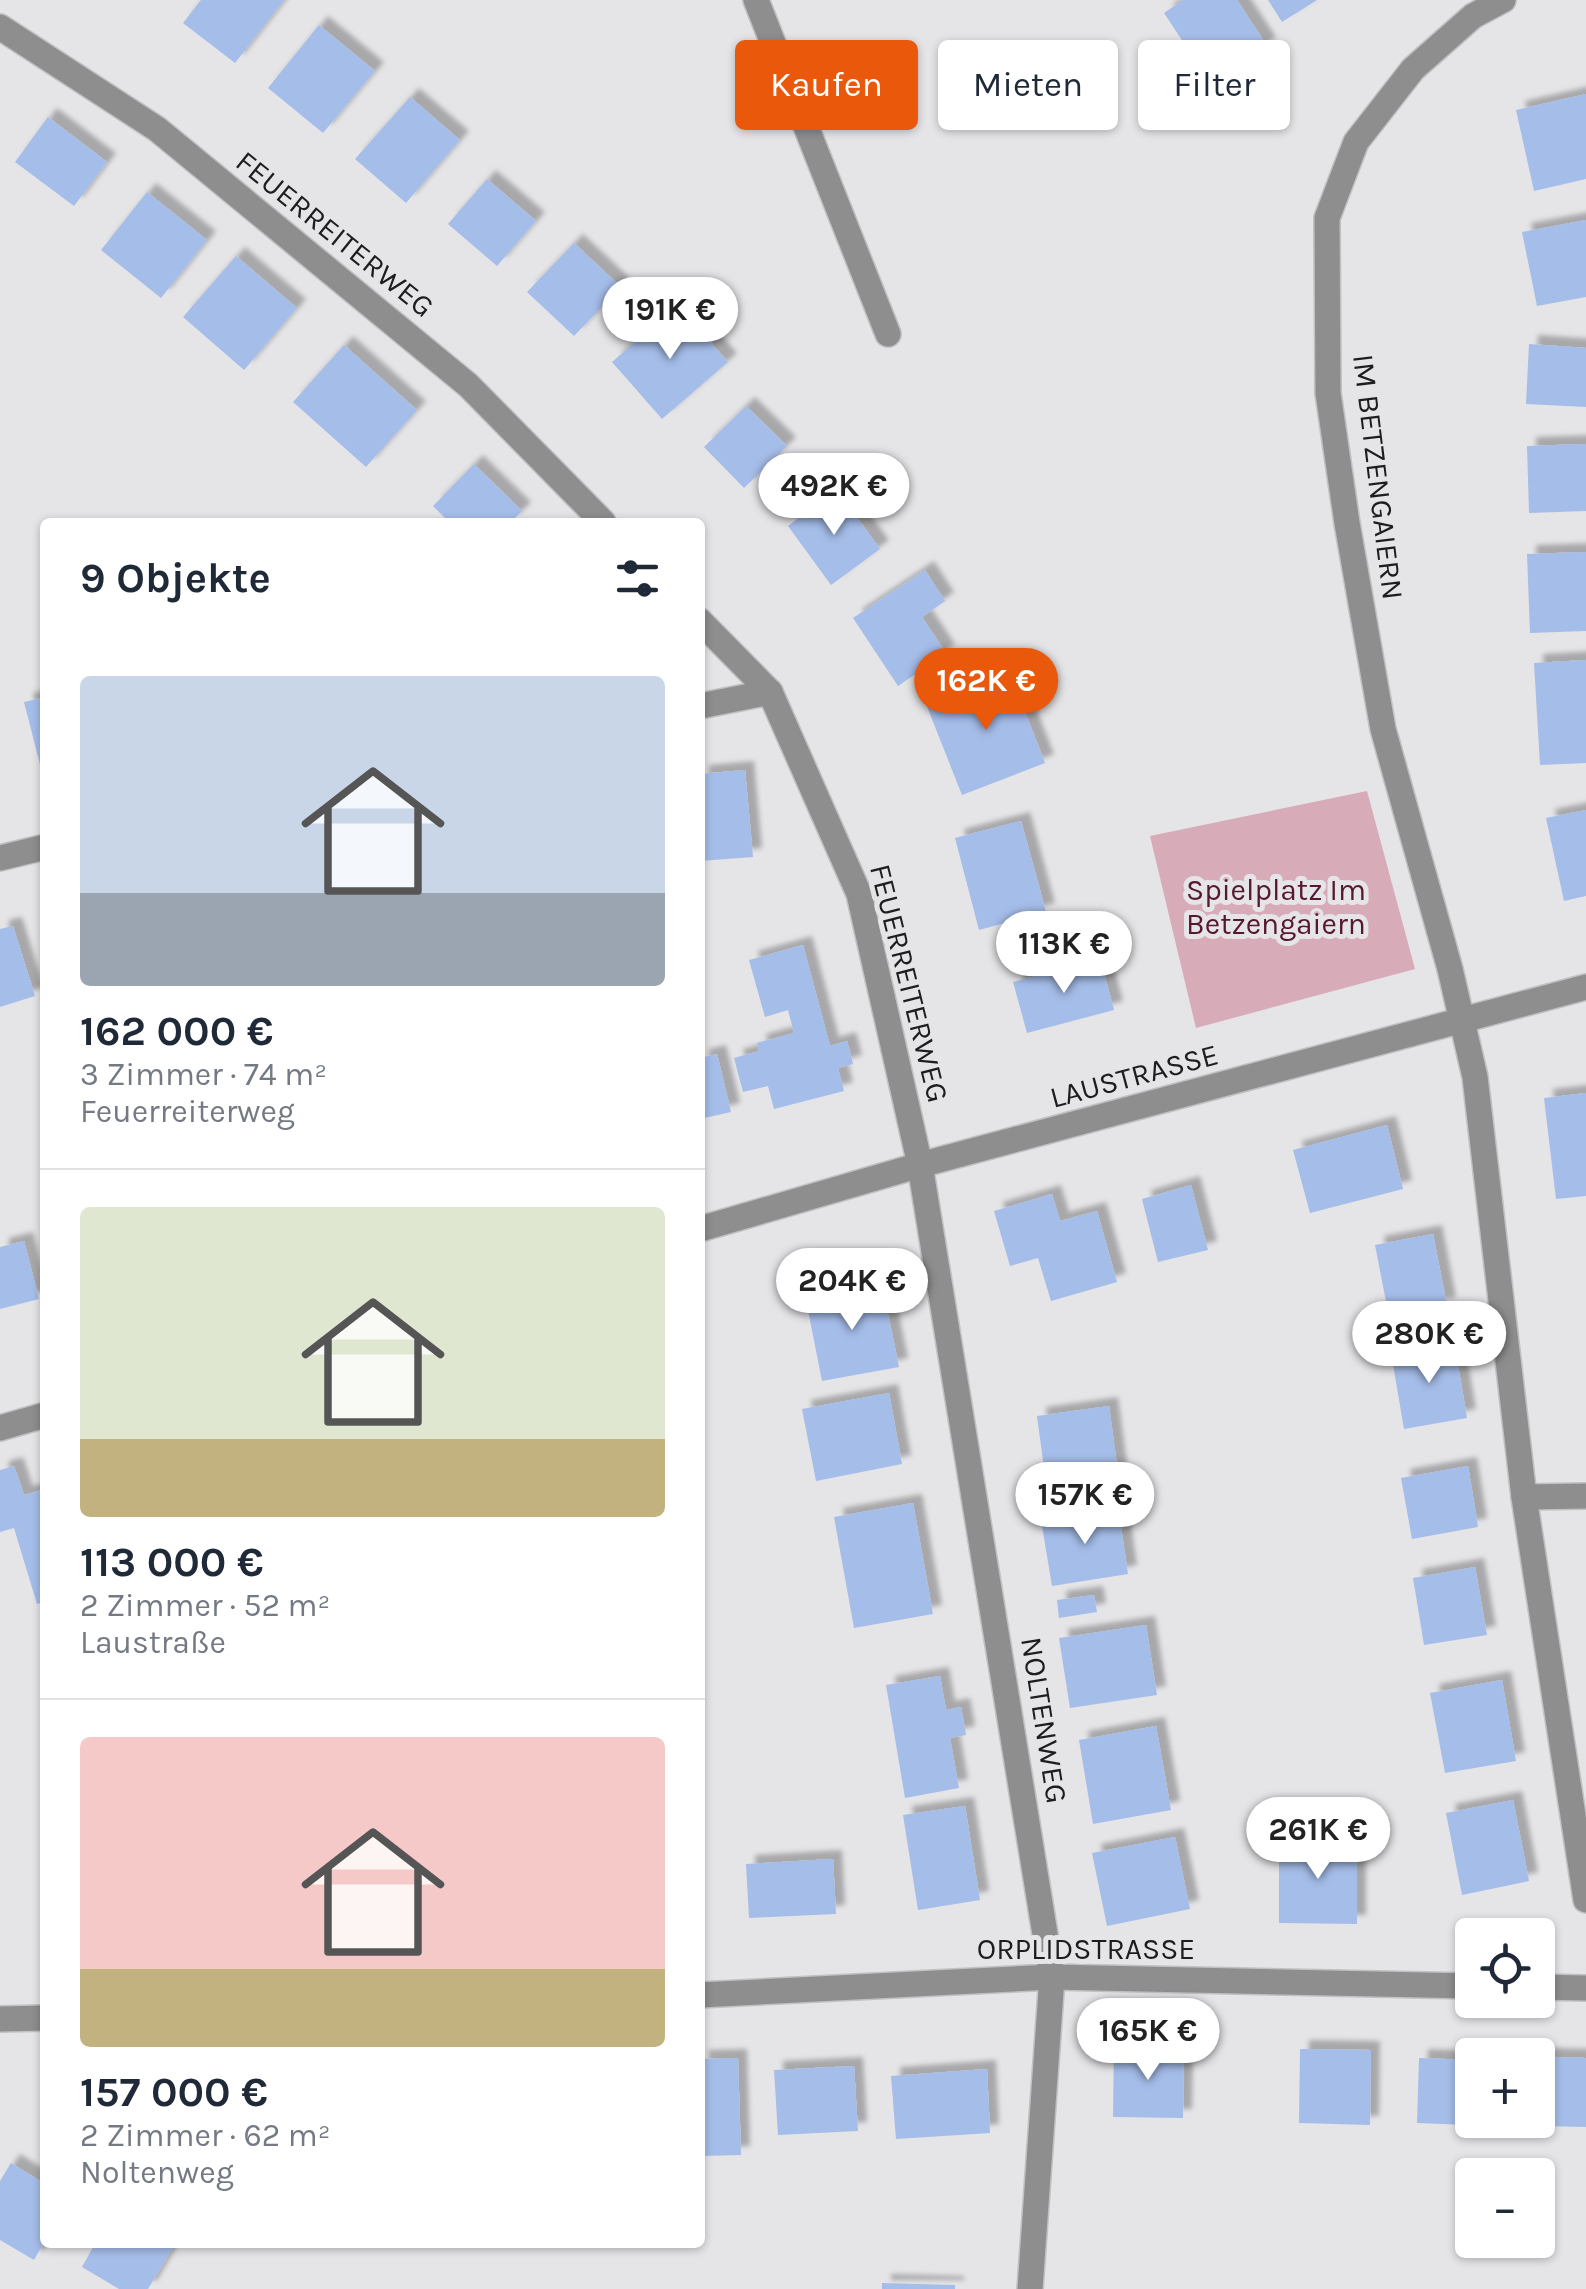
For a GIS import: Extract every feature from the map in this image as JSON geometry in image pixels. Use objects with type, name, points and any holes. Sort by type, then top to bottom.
[{"type":"street","points":[[756,0],[888,334]]},
{"type":"street","name":"IM BETZENGAIERN","points":[[1504,0],[1473,16],[1413,69],[1356,142],[1327,218],[1328,393],[1383,729],[1475,1076],[1524,1497],[1586,1900]]},
{"type":"street","name":"FEUERREITERWEG","points":[[0,28],[158,129],[468,385],[599,518]]},
{"type":"street","name":"FEUERREITERWEG","points":[[705,626],[770,692],[859,894],[920,1165]]},
{"type":"street","points":[[705,705],[770,692]]},
{"type":"street","points":[[0,858],[40,847]]},
{"type":"street","name":"LAUSTRASSE","points":[[705,1228],[920,1165],[1586,987]]},
{"type":"street","name":"NOLTENWEG","points":[[920,1165],[1052,1977],[1030,2289]]},
{"type":"street","points":[[0,1428],[40,1416]]},
{"type":"street","points":[[1524,1497],[1586,1496]]},
{"type":"street","name":"ORPLIDSTRASSE","points":[[705,1995],[1052,1977],[1455,1986]]},
{"type":"street","points":[[1555,1987],[1586,1988]]},
{"type":"street","points":[[0,2012],[0,2019],[40,2018]]},
{"type":"green space","name":"Spielplatz Im Betzengaiern","points":[[1367,791],[1415,969],[1196,1028],[1150,836]]},
{"type":"building","points":[[201,0],[284,0],[235,63],[183,23]]},
{"type":"building","points":[[1183,0],[1237,0],[1263,40],[1182,40],[1164,13]]},
{"type":"building","points":[[1268,0],[1317,0],[1282,22]]},
{"type":"building","points":[[319,25],[375,71],[323,133],[268,88]]},
{"type":"building","points":[[1586,94],[1586,179],[1534,191],[1516,110]]},
{"type":"building","points":[[410,97],[460,140],[406,203],[355,159]]},
{"type":"building","points":[[48,117],[107,162],[74,206],[15,162]]},
{"type":"building","points":[[487,179],[536,221],[497,266],[448,224]]},
{"type":"building","points":[[147,192],[207,240],[161,298],[101,250]]},
{"type":"building","points":[[1586,220],[1586,297],[1537,306],[1522,232]]},
{"type":"building","points":[[574,243],[621,287],[574,336],[527,292]]},
{"type":"building","points":[[236,256],[297,308],[244,370],[183,317]]},
{"type":"building","points":[[678,305],[728,362],[662,419],[612,362]]},
{"type":"building","points":[[1529,344],[1586,348],[1586,407],[1526,404]]},
{"type":"building","points":[[344,345],[417,410],[366,467],[293,402]]},
{"type":"building","points":[[746,406],[787,446],[744,488],[704,447]]},
{"type":"building","points":[[1586,444],[1586,511],[1529,513],[1527,446]]},
{"type":"building","points":[[474,464],[522,511],[515,518],[445,518],[433,506]]},
{"type":"building","points":[[837,490],[880,549],[831,585],[788,526]]},
{"type":"building","points":[[1586,552],[1586,631],[1530,633],[1527,554]]},
{"type":"building","points":[[925,570],[945,601],[922,617],[946,653],[898,686],[853,618]]},
{"type":"building","points":[[1586,660],[1586,763],[1540,765],[1534,663]]},
{"type":"building","points":[[1009,671],[1045,763],[962,795],[926,704]]},
{"type":"building","points":[[40,698],[40,764],[24,702]]},
{"type":"building","points":[[745,770],[753,857],[705,861],[705,774]]},
{"type":"building","points":[[1586,810],[1586,896],[1564,901],[1546,818]]},
{"type":"building","points":[[1021,821],[1046,912],[979,930],[955,838]]},
{"type":"building","points":[[13,926],[35,996],[0,1007],[0,929]]},
{"type":"building","points":[[803,945],[830,1046],[847,1041],[853,1064],[838,1068],[844,1091],[774,1109],[768,1086],[743,1092],[734,1058],[759,1051],[757,1043],[794,1033],[788,1010],[765,1017],[749,960]]},
{"type":"building","points":[[1100,959],[1114,1010],[1027,1033],[1013,982]]},
{"type":"building","points":[[717,1054],[731,1112],[705,1118],[705,1057]]},
{"type":"building","points":[[1586,1093],[1586,1196],[1556,1199],[1544,1098]]},
{"type":"building","points":[[1387,1125],[1403,1189],[1310,1213],[1293,1150]]},
{"type":"building","points":[[1191,1185],[1208,1250],[1158,1262],[1142,1199]]},
{"type":"building","points":[[1052,1194],[1060,1221],[1097,1211],[1117,1282],[1051,1301],[1038,1258],[1010,1266],[994,1211]]},
{"type":"building","points":[[1433,1234],[1447,1306],[1389,1317],[1375,1245]]},
{"type":"building","points":[[24,1241],[39,1299],[0,1309],[0,1247]]},
{"type":"building","points":[[882,1285],[899,1367],[822,1381],[806,1300]]},
{"type":"building","points":[[1454,1342],[1467,1418],[1404,1429],[1391,1353]]},
{"type":"building","points":[[889,1393],[902,1464],[816,1481],[802,1409]]},
{"type":"building","points":[[1109,1406],[1119,1480],[1047,1490],[1037,1416]]},
{"type":"building","points":[[14,1466],[24,1495],[40,1490],[40,1603],[37,1604],[14,1528],[0,1532],[0,1470]]},
{"type":"building","points":[[1468,1466],[1478,1527],[1412,1539],[1401,1478]]},
{"type":"building","points":[[913,1503],[933,1614],[854,1628],[834,1517]]},
{"type":"building","points":[[1118,1507],[1128,1574],[1052,1586],[1041,1520]]},
{"type":"building","points":[[1475,1567],[1487,1635],[1424,1645],[1413,1578]]},
{"type":"building","points":[[1094,1595],[1097,1612],[1059,1618],[1057,1600]]},
{"type":"building","points":[[1146,1625],[1157,1695],[1070,1708],[1059,1638]]},
{"type":"building","points":[[940,1676],[946,1710],[961,1707],[966,1735],[950,1738],[959,1788],[905,1798],[886,1685]]},
{"type":"building","points":[[1502,1680],[1516,1761],[1445,1773],[1430,1693]]},
{"type":"building","points":[[1156,1726],[1171,1810],[1093,1824],[1079,1740]]},
{"type":"building","points":[[1513,1800],[1529,1881],[1462,1895],[1446,1813]]},
{"type":"building","points":[[965,1806],[980,1900],[918,1910],[903,1815]]},
{"type":"building","points":[[1175,1837],[1190,1909],[1107,1926],[1092,1853]]},
{"type":"building","points":[[1357,1840],[1357,1924],[1279,1923],[1279,1841]]},
{"type":"building","points":[[833,1859],[836,1914],[749,1918],[746,1864]]},
{"type":"building","points":[[1114,2047],[1184,2049],[1183,2118],[1113,2117]]},
{"type":"building","points":[[1300,2049],[1371,2050],[1370,2125],[1299,2123]]},
{"type":"building","points":[[1555,2057],[1586,2058],[1586,2127],[1555,2126]]},
{"type":"building","points":[[738,2058],[741,2155],[705,2156],[705,2059]]},
{"type":"building","points":[[1419,2058],[1455,2059],[1455,2124],[1417,2123]]},
{"type":"building","points":[[854,2066],[858,2131],[778,2135],[774,2070]]},
{"type":"building","points":[[987,2069],[990,2133],[896,2139],[891,2076]]},
{"type":"building","points":[[11,2163],[40,2181],[41,2248],[34,2260],[0,2240],[0,2181]]},
{"type":"building","points":[[93,2248],[172,2248],[148,2289],[119,2289],[82,2267]]},
{"type":"building","points":[[882,2283],[955,2285],[955,2289],[882,2289]]}]
